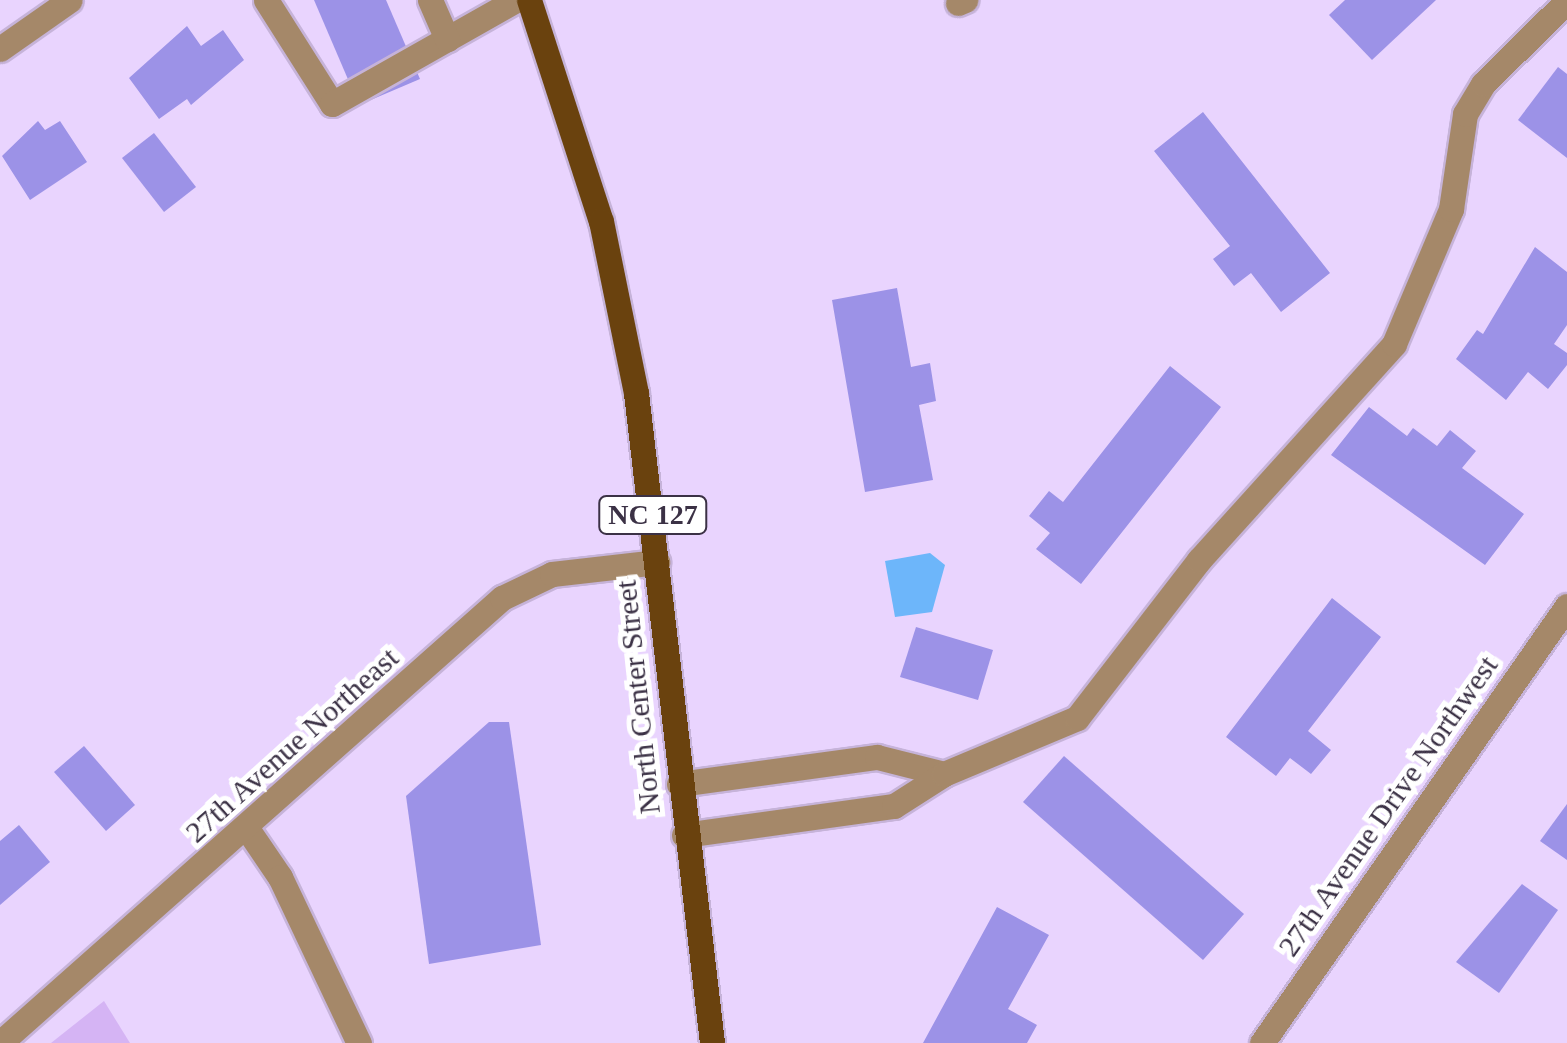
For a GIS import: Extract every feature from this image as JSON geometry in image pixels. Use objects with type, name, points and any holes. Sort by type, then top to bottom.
[{"type":"main road","name":"North Center Street","points":[[529,0],[608,248],[657,562],[684,835],[712,1043]]},
{"type":"street","points":[[0,49],[70,0]]},
{"type":"street","points":[[266,0],[332,104],[516,0]]},
{"type":"street","points":[[430,0],[447,39]]},
{"type":"street","points":[[684,835],[894,806],[944,774],[1077,718],[1199,560],[1386,354],[1451,209],[1465,114],[1483,84],[1567,1]]},
{"type":"street","name":"27th Avenue Northeast","points":[[0,1042],[248,830],[526,582],[657,562]]},
{"type":"street","name":"27th Avenue Drive Northwest","points":[[1262,1043],[1567,606]]},
{"type":"street","points":[[679,784],[878,757],[944,774]]},
{"type":"street","points":[[878,757],[894,806]]},
{"type":"street","points":[[248,830],[280,877],[359,1043]]},
{"type":"shaded area","points":[[104,1001],[130,1043],[51,1043]]},
{"type":"water","points":[[930,553],[945,565],[932,612],[895,617],[885,561]]},
{"type":"building","points":[[314,0],[386,0],[420,79],[359,105]]},
{"type":"building","points":[[1345,0],[1436,0],[1372,60],[1329,15]]},
{"type":"building","points":[[187,26],[201,46],[223,30],[244,60],[191,105],[187,99],[159,119],[129,78]]},
{"type":"building","points":[[1558,67],[1567,74],[1567,158],[1518,120]]},
{"type":"building","points":[[1203,112],[1330,273],[1281,312],[1251,273],[1234,286],[1213,259],[1230,246],[1154,151]]},
{"type":"building","points":[[38,121],[45,130],[60,121],[87,162],[30,200],[2,156]]},
{"type":"building","points":[[154,133],[196,187],[164,212],[122,158]]},
{"type":"building","points":[[1535,247],[1567,272],[1567,325],[1554,344],[1567,353],[1567,365],[1548,389],[1528,372],[1506,400],[1456,359],[1477,330],[1483,334]]},
{"type":"building","points":[[897,288],[911,367],[930,363],[936,401],[919,405],[933,480],[865,492],[832,300]]},
{"type":"building","points":[[1170,366],[1221,407],[1081,584],[1036,549],[1050,533],[1029,516],[1049,491],[1063,502]]},
{"type":"building","points":[[1369,407],[1407,436],[1413,428],[1437,446],[1450,430],[1476,451],[1462,468],[1524,514],[1485,565],[1331,455]]},
{"type":"building","points":[[1332,598],[1381,637],[1308,731],[1331,750],[1311,774],[1290,758],[1276,776],[1226,737]]},
{"type":"building","points":[[916,627],[993,650],[978,700],[900,677]]},
{"type":"building","points":[[489,722],[509,722],[541,945],[429,964],[406,796]]},
{"type":"building","points":[[84,746],[135,805],[106,831],[54,772]]},
{"type":"building","points":[[1064,756],[1244,914],[1203,960],[1023,802]]},
{"type":"building","points":[[1567,804],[1567,860],[1540,841]]},
{"type":"building","points":[[19,825],[50,862],[0,905],[0,841]]},
{"type":"building","points":[[1522,884],[1558,910],[1499,993],[1456,962]]},
{"type":"building","points":[[997,907],[1049,935],[1008,1009],[1037,1025],[1027,1043],[923,1043]]}]
